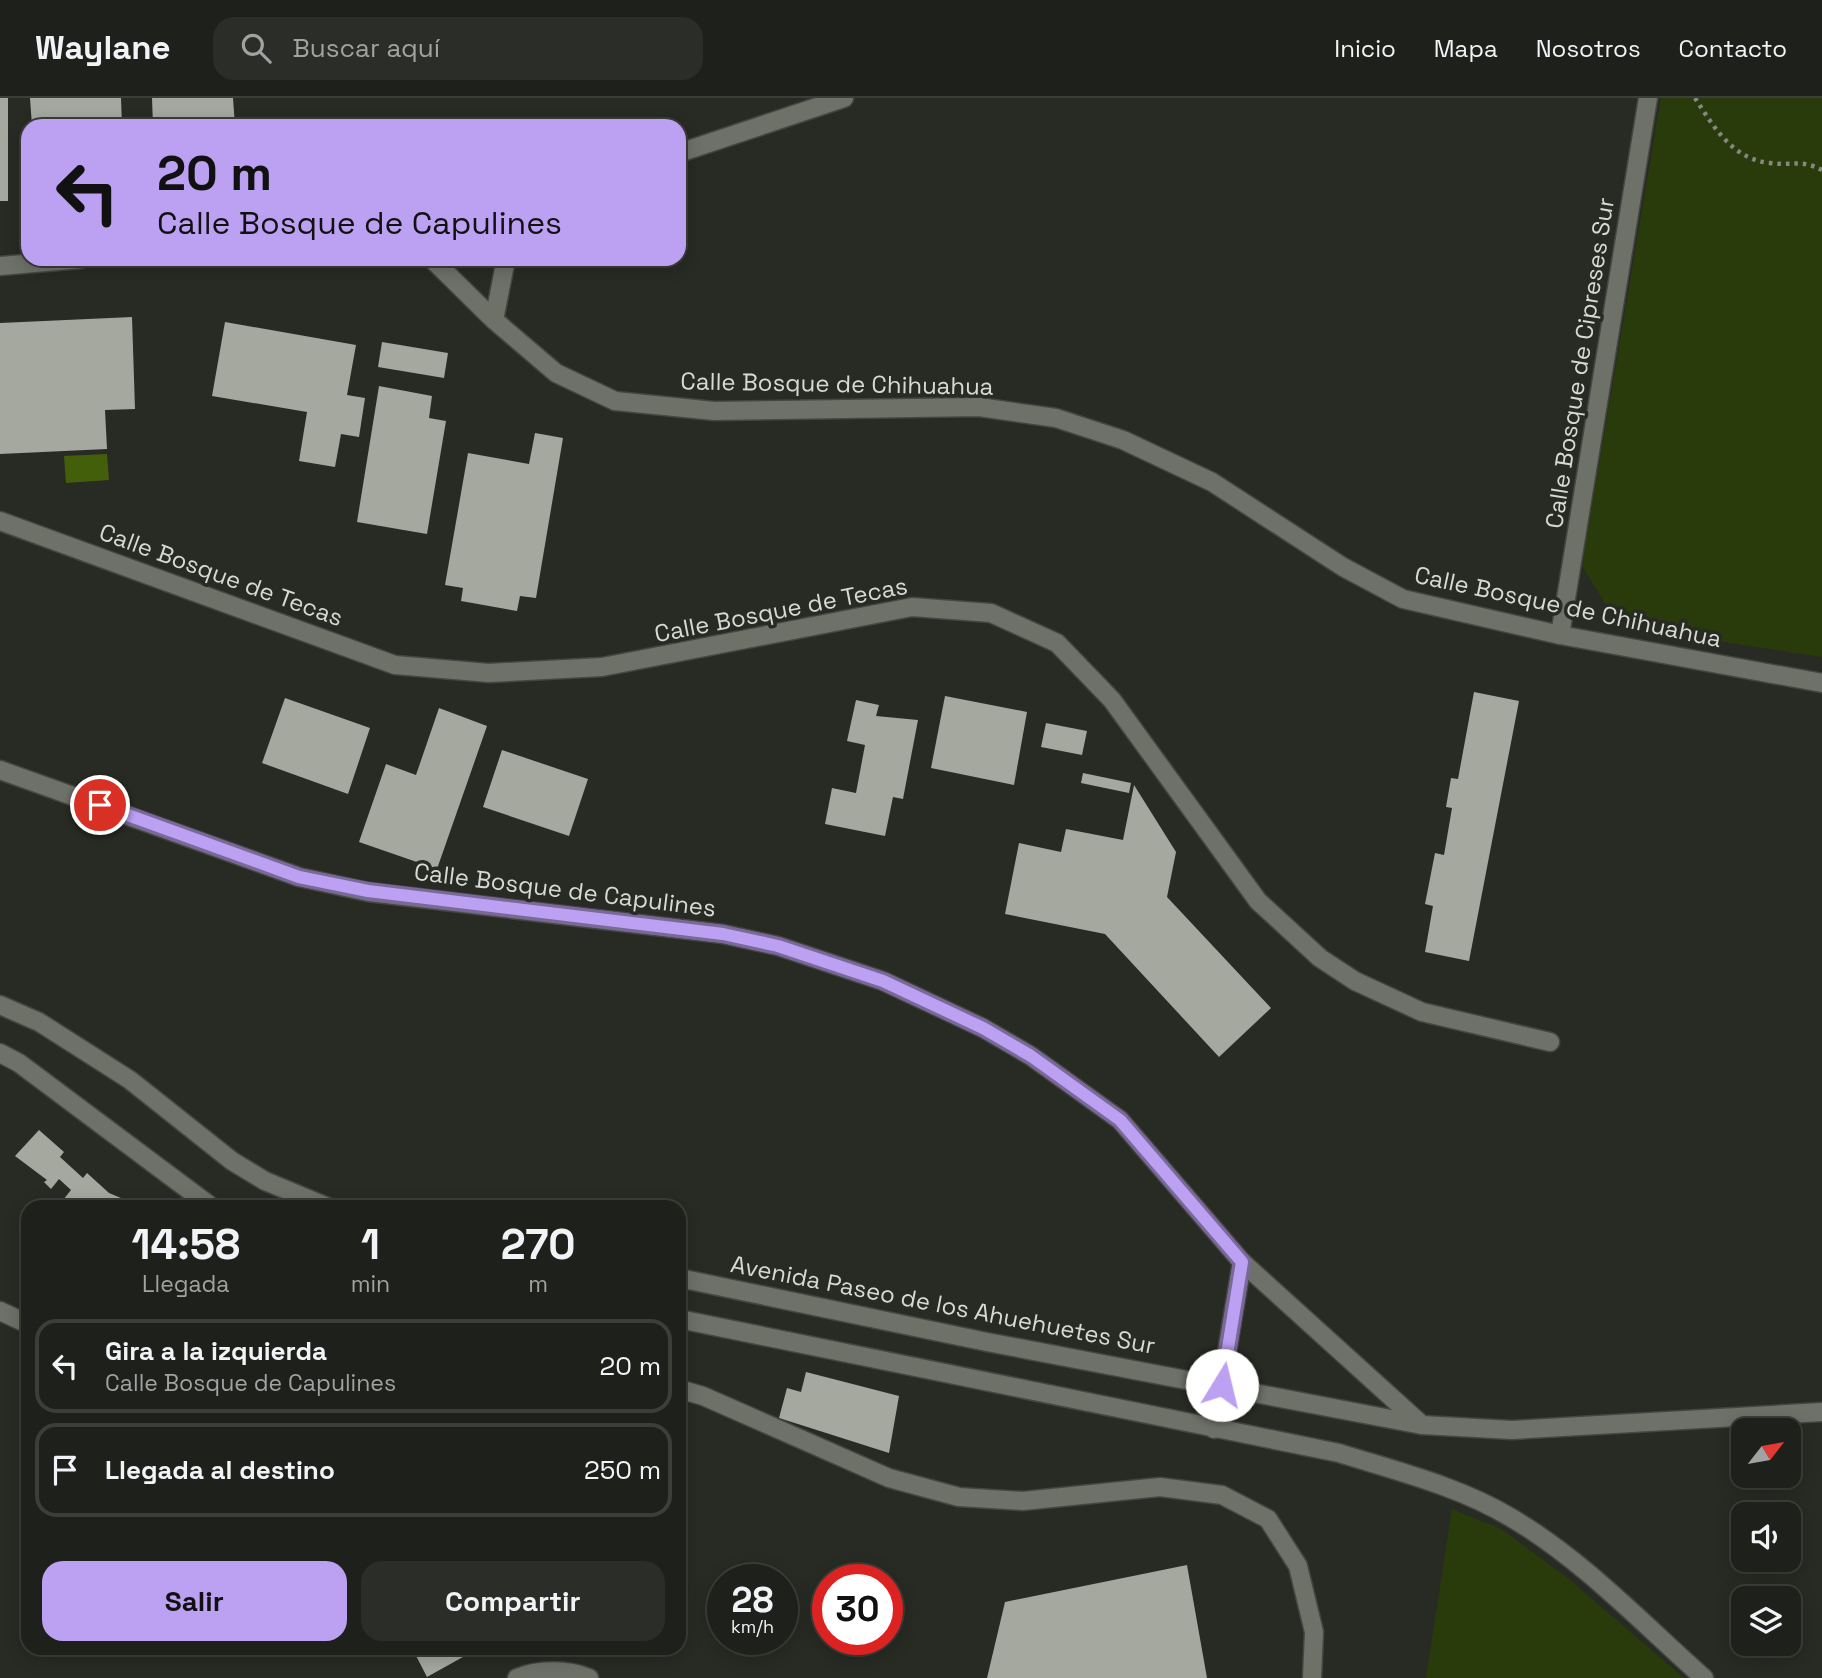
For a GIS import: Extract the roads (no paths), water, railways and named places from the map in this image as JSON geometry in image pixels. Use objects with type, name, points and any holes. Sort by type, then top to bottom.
[{"type":"street","points":[[686,151],[844,98]]},
{"type":"street","name":"Calle Bosque de Cipreses Sur","points":[[1560,635],[1648,98]]},
{"type":"street","points":[[0,266],[21,264]]},
{"type":"street","name":"Calle Bosque de Chihuahua","points":[[439,266],[494,320],[556,373],[615,401],[714,411],[979,407],[1056,418],[1123,440],[1212,482],[1343,567],[1404,599],[1560,635],[1822,682]]},
{"type":"street","points":[[494,320],[505,266]]},
{"type":"street","name":"Calle Bosque de Tecas","points":[[0,520],[395,665],[442,670],[535,672],[602,667],[912,607],[991,613],[1057,643],[1112,700],[1258,901],[1320,958],[1354,981],[1422,1012],[1550,1042]]},
{"type":"street","name":"Calle Bosque de Capulines","points":[[0,770],[299,877],[368,891],[723,934],[778,946],[883,981],[946,1010],[1019,1049],[1120,1120],[1242,1262],[1422,1425]]},
{"type":"street","points":[[0,1004],[39,1022],[130,1080],[232,1161],[265,1181],[311,1200]]},
{"type":"street","points":[[0,1053],[19,1063],[202,1200]]},
{"type":"street","points":[[1214,1429],[1242,1262]]},
{"type":"street","name":"Avenida Paseo de los Ahuehuetes Sur","points":[[686,1279],[987,1342],[1422,1425],[1512,1430],[1817,1412]]},
{"type":"street","points":[[0,1311],[21,1321]]},
{"type":"street","points":[[686,1320],[1339,1453],[1439,1485],[1510,1516],[1574,1563],[1704,1678]]},
{"type":"street","points":[[686,1391],[703,1396],[889,1478],[959,1497],[1023,1501],[1160,1487],[1222,1495],[1268,1518],[1298,1566],[1314,1632],[1312,1678]]},
{"type":"street","points":[[517,1678],[543,1672],[564,1672],[589,1678]]}]
